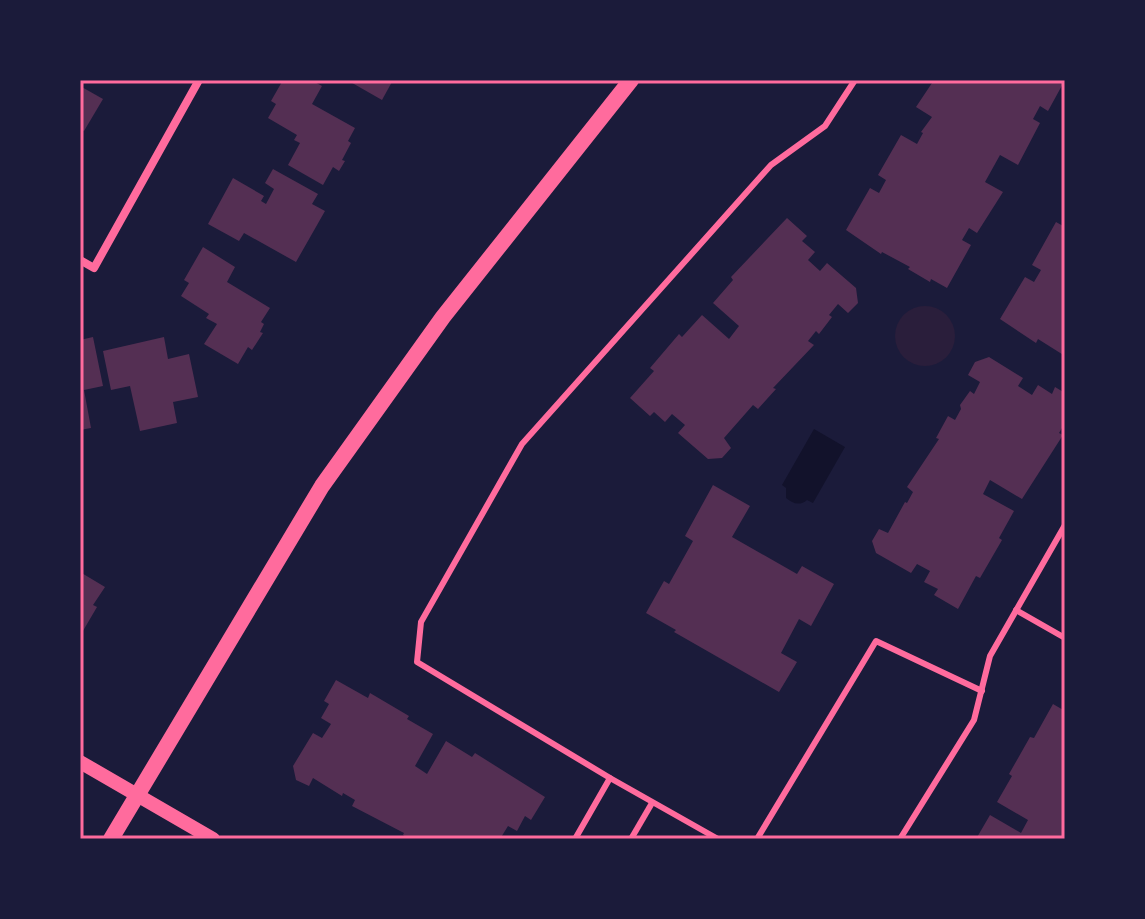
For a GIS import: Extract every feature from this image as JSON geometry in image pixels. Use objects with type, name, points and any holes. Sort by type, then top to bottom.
[{"type":"main road","points":[[111,839],[322,486],[443,317],[631,80]]},
{"type":"street","points":[[80,260],[94,268],[199,80]]},
{"type":"street","points":[[80,762],[213,839]]},
{"type":"lane","points":[[718,839],[652,803],[417,662],[421,622],[522,444],[771,165],[825,126],[855,80]]},
{"type":"lane","points":[[900,839],[974,720],[990,656],[1065,525]]},
{"type":"lane","points":[[1016,610],[1065,638]]},
{"type":"lane","points":[[757,839],[876,641],[982,691]]},
{"type":"lane","points":[[575,839],[610,778]]},
{"type":"lane","points":[[631,839],[652,803]]},
{"type":"shaded area","points":[[925,306],[937,308],[946,315],[953,324],[953,348],[946,357],[937,364],[925,366],[913,364],[904,357],[897,348],[895,336],[897,324],[904,315],[913,308]]},
{"type":"shaded area","points":[[814,429],[845,447],[813,503],[807,500],[794,503],[786,498],[786,488],[782,485]]},
{"type":"building","points":[[283,80],[311,80],[322,86],[312,104],[355,128],[342,160],[345,161],[339,171],[333,167],[323,185],[288,165],[300,143],[294,140],[297,135],[268,118],[276,104],[271,101]]},
{"type":"building","points":[[347,80],[393,80],[382,100]]},
{"type":"building","points":[[934,80],[1065,80],[1048,111],[1040,106],[1033,119],[1040,123],[1018,165],[1000,155],[985,182],[1003,192],[977,233],[969,228],[962,240],[971,245],[947,288],[931,279],[930,282],[908,269],[910,267],[881,254],[846,230],[870,188],[879,193],[886,180],[878,175],[901,135],[917,144],[932,117],[916,107]]},
{"type":"building","points":[[80,86],[103,99],[84,131],[80,129]]},
{"type":"building","points":[[273,169],[318,194],[312,204],[325,211],[296,262],[244,233],[239,241],[208,224],[233,178],[264,196],[261,201],[266,204],[274,189],[265,183]]},
{"type":"building","points":[[787,218],[807,236],[802,241],[815,252],[808,260],[820,271],[827,263],[856,288],[858,303],[848,313],[838,304],[819,334],[816,331],[808,341],[814,345],[773,388],[776,389],[758,409],[753,405],[724,438],[731,448],[722,458],[708,459],[678,433],[685,425],[672,414],[665,422],[654,412],[650,416],[630,398],[654,371],[650,368],[679,334],[682,337],[702,315],[729,339],[739,326],[713,303],[733,280],[731,277]]},
{"type":"building","points":[[1056,222],[1065,227],[1065,356],[1038,339],[1036,343],[1000,319],[1025,277],[1034,282],[1041,270],[1032,265]]},
{"type":"building","points":[[203,247],[235,267],[227,282],[270,308],[261,322],[264,324],[260,332],[263,333],[252,350],[248,347],[238,364],[204,344],[217,324],[206,318],[209,314],[181,296],[189,283],[184,280]]},
{"type":"building","points":[[93,337],[103,386],[84,390],[91,428],[80,430],[80,340]]},
{"type":"building","points":[[164,337],[168,359],[189,354],[198,397],[173,402],[177,423],[140,431],[130,386],[111,390],[103,351]]},
{"type":"building","points":[[989,357],[1023,378],[1018,386],[1032,395],[1038,385],[1052,394],[1055,387],[1065,393],[1065,423],[1059,433],[1063,435],[1022,499],[990,480],[983,494],[1014,511],[999,538],[1002,540],[980,578],[976,576],[958,609],[934,595],[938,589],[924,582],[930,571],[917,564],[911,573],[876,553],[872,541],[879,529],[888,533],[913,492],[907,487],[939,439],[936,438],[948,416],[955,420],[960,405],[970,391],[974,394],[980,382],[968,375],[975,362]]},
{"type":"building","points":[[713,485],[750,506],[732,537],[797,574],[802,566],[834,584],[811,626],[799,619],[781,653],[797,662],[779,692],[646,613],[664,581],[669,584],[693,541],[685,536]]},
{"type":"building","points":[[80,572],[105,587],[93,605],[97,607],[80,636]]},
{"type":"building","points":[[336,680],[368,698],[370,693],[433,734],[415,766],[427,774],[446,741],[472,757],[475,753],[545,797],[531,820],[525,816],[517,831],[508,826],[500,839],[409,839],[404,833],[352,806],[355,800],[343,793],[342,796],[313,778],[309,786],[296,780],[293,766],[313,733],[322,738],[331,724],[321,718],[329,704],[324,701]]},
{"type":"building","points":[[1053,704],[1065,711],[1065,839],[976,839],[990,815],[1021,833],[1028,820],[997,802],[1030,737],[1034,738]]}]
